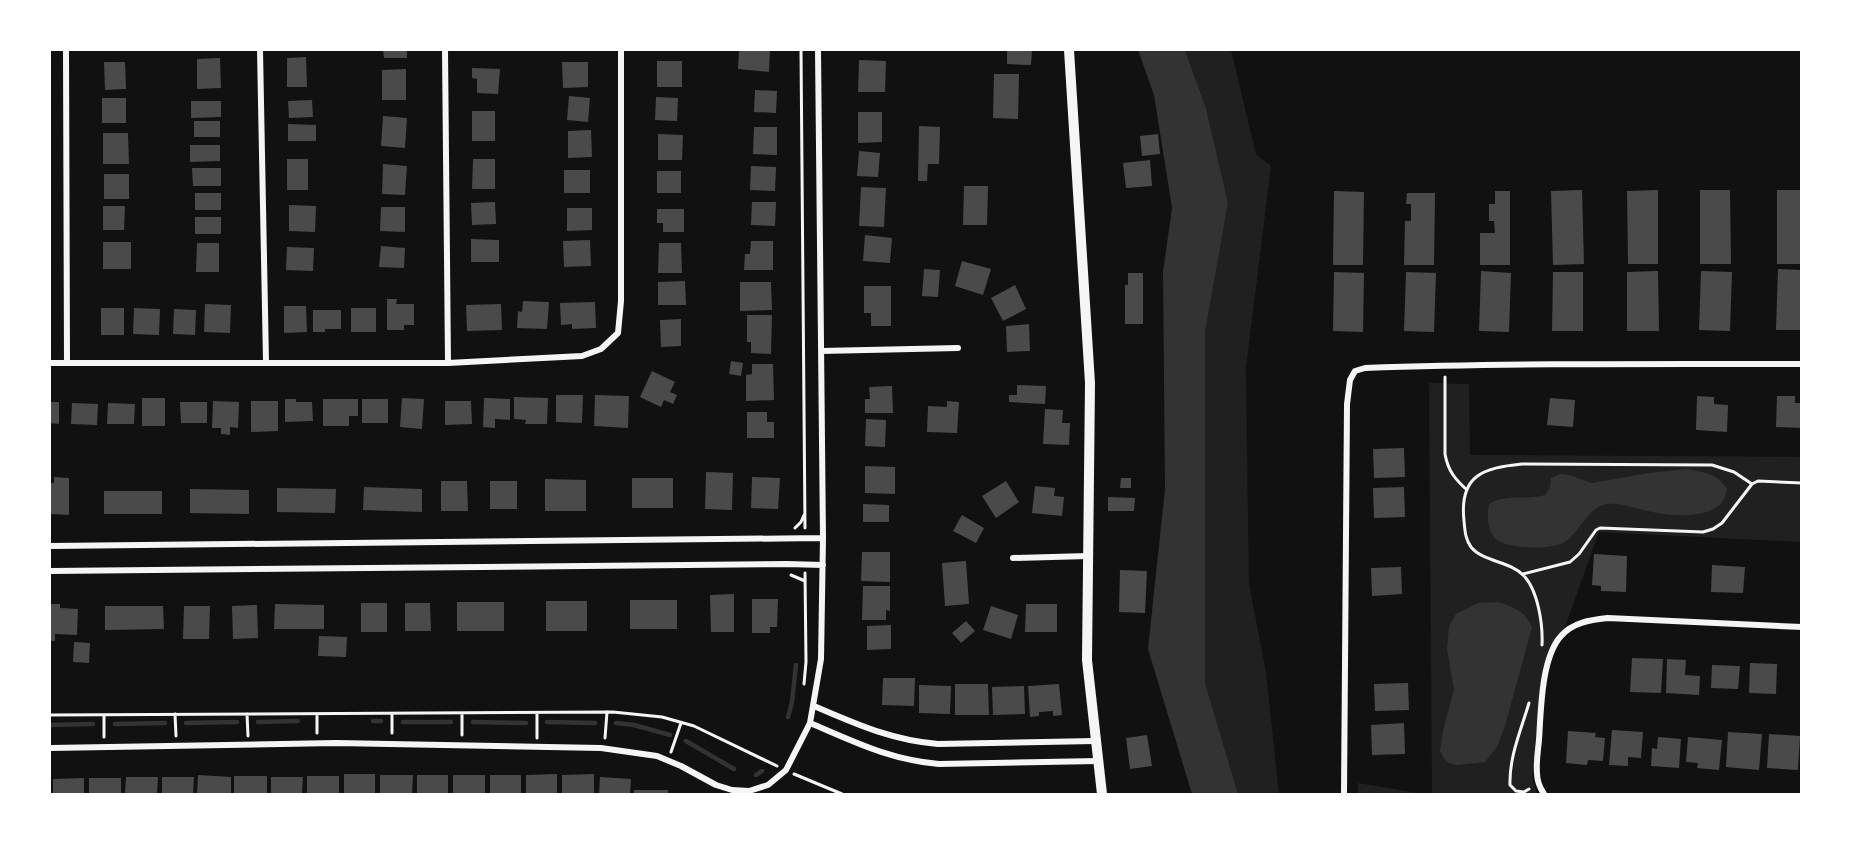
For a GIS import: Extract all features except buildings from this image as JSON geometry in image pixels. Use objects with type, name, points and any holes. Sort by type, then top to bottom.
[{"type":"street","points":[[66,50],[67,363]]},
{"type":"street","points":[[260,50],[266,362]]},
{"type":"street","points":[[445,50],[448,363]]},
{"type":"street","points":[[50,363],[448,363],[582,356],[601,349],[618,333],[621,301],[621,50]]},
{"type":"street","points":[[50,748],[317,743],[605,749],[657,756],[716,785],[732,790],[749,791],[768,785],[786,770],[810,723],[820,659],[823,538],[818,50]]},
{"type":"street","points":[[1070,50],[1090,383],[1087,660],[1102,795]]},
{"type":"street","points":[[821,351],[958,348]]},
{"type":"street","points":[[1344,795],[1347,404],[1350,380],[1355,371],[1365,368],[1445,365],[1802,364]]},
{"type":"street","points":[[50,546],[823,538]]},
{"type":"street","points":[[1013,558],[1088,556]]},
{"type":"street","points":[[50,571],[823,565]]},
{"type":"street","points":[[1544,795],[1536,772],[1541,707],[1547,670],[1553,648],[1562,635],[1576,624],[1608,618],[1802,627]]},
{"type":"street","points":[[814,706],[880,734],[915,742],[938,744],[1095,741]]},
{"type":"street","points":[[810,723],[882,754],[916,762],[939,764],[1098,761]]},
{"type":"path","points":[[801,50],[805,538]]},
{"type":"path","points":[[1445,365],[1446,460],[1453,477],[1467,490]]},
{"type":"path","points":[[1542,652],[1537,602],[1523,574],[1479,553],[1472,548],[1465,536],[1462,506],[1475,476],[1484,470],[1499,466],[1522,464],[1712,465],[1734,472],[1752,484]]},
{"type":"path","points":[[1523,574],[1570,562],[1600,528],[1703,532],[1722,524],[1752,484],[1758,482],[1802,483]]},
{"type":"path","points":[[803,693],[807,662],[805,565]]},
{"type":"path","points":[[1531,696],[1510,763],[1510,785],[1516,791],[1524,792],[1538,783]]},
{"type":"path","points":[[605,749],[607,712]]},
{"type":"path","points":[[50,715],[607,712],[662,717],[694,726],[842,795]]},
{"type":"path","points":[[462,713],[462,746]]},
{"type":"path","points":[[537,713],[537,747]]},
{"type":"path","points":[[175,714],[176,746]]},
{"type":"path","points":[[248,714],[248,745]]},
{"type":"path","points":[[317,714],[317,743]]},
{"type":"path","points":[[392,714],[392,744]]},
{"type":"path","points":[[104,715],[105,747]]},
{"type":"path","points":[[668,760],[681,723]]},
{"type":"path","points":[[777,766],[782,757]]},
{"type":"shaded area","points":[[1138,50],[1185,50],[1206,108],[1228,203],[1205,333],[1205,683],[1238,794],[1192,794],[1148,649],[1165,489],[1163,272],[1172,208],[1154,95]]},
{"type":"shaded area","points":[[1185,50],[1231,50],[1256,154],[1271,166],[1246,367],[1247,454],[1249,584],[1266,672],[1279,794],[1238,794],[1205,683],[1205,333],[1228,203],[1206,108]]},
{"type":"shaded area","points":[[1429,383],[1469,384],[1470,455],[1801,457],[1801,542],[1599,532],[1562,635],[1553,648],[1541,707],[1532,778],[1537,794],[1432,794]]},
{"type":"shaded area","points":[[1686,469],[1709,474],[1723,483],[1727,489],[1719,505],[1703,513],[1679,515],[1619,504],[1607,504],[1594,510],[1569,539],[1548,547],[1510,545],[1496,539],[1489,527],[1489,504],[1503,499],[1545,495],[1550,488],[1551,478],[1560,474],[1592,483]]},
{"type":"shaded area","points":[[1498,602],[1518,610],[1532,627],[1505,726],[1497,747],[1485,762],[1456,765],[1446,762],[1440,751],[1454,689],[1447,649],[1449,626],[1456,614],[1478,603]]},
{"type":"shaded area","points":[[1358,783],[1424,794],[1358,794]]},
{"type":"waterway","points":[[788,717],[796,665]]},
{"type":"waterway","points":[[258,722],[298,721]]},
{"type":"waterway","points":[[373,721],[381,721]]},
{"type":"waterway","points":[[186,723],[237,722]]},
{"type":"waterway","points":[[403,722],[451,722]]},
{"type":"waterway","points":[[473,722],[526,723]]},
{"type":"waterway","points":[[547,722],[595,723]]},
{"type":"waterway","points":[[115,724],[165,723]]},
{"type":"waterway","points":[[616,723],[634,725],[670,735]]},
{"type":"waterway","points":[[50,725],[93,724]]},
{"type":"waterway","points":[[686,741],[734,769]]},
{"type":"waterway","points":[[756,775],[762,771]]}]
